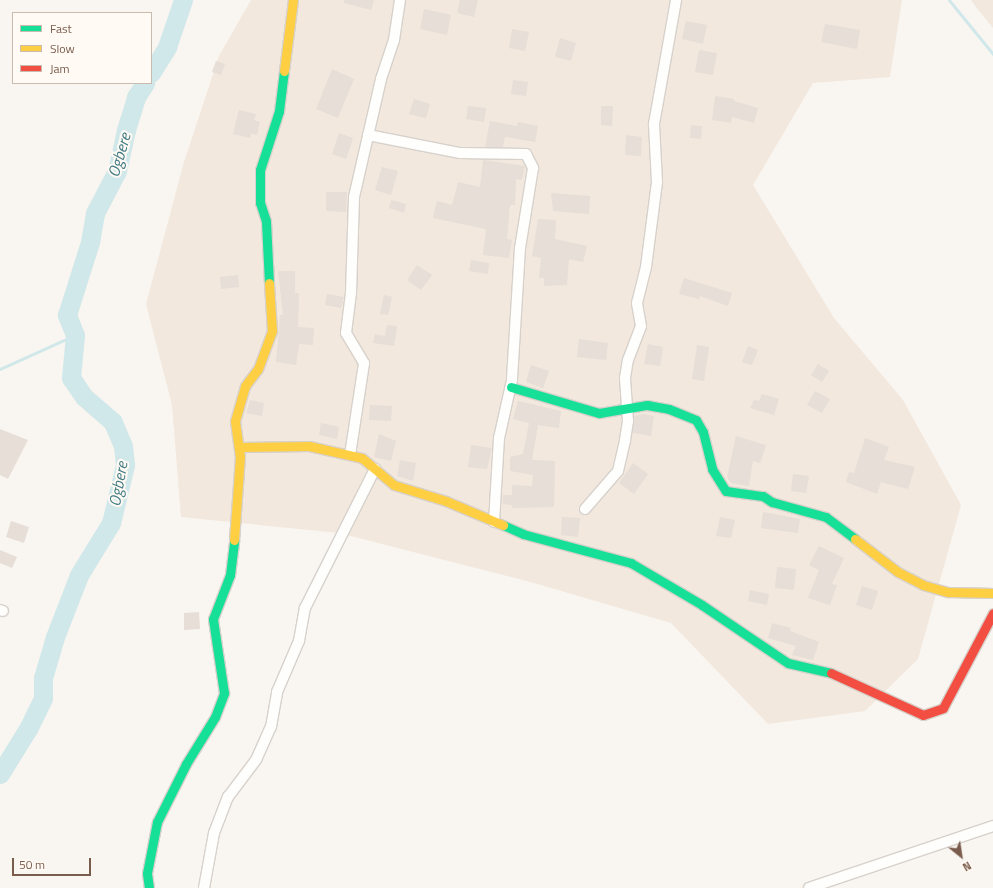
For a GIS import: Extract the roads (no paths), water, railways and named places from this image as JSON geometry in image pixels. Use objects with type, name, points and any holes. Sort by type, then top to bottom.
[{"type":"street","points":[[149,888],[147,873],[157,822],[186,764],[215,717],[224,693],[213,619],[230,575],[237,509],[239,447],[235,421],[238,404],[245,386],[258,369],[269,345],[272,331],[266,221],[260,203],[262,182],[260,170],[279,111],[293,0]]},
{"type":"street","points":[[350,455],[364,363],[346,333],[351,294],[354,197],[381,79],[394,40],[400,0]]},
{"type":"street","points":[[585,509],[618,471],[625,440],[627,408],[625,378],[628,360],[641,326],[637,303],[646,267],[657,182],[654,124],[676,0]]},
{"type":"street","points":[[368,135],[460,153],[526,154],[533,168],[520,248],[511,387],[499,438],[494,522]]},
{"type":"street","points":[[511,387],[599,413],[627,408],[654,406],[696,420],[703,432],[712,469],[726,491],[763,496],[772,502],[826,517],[898,572],[923,585],[948,592],[993,593]]},
{"type":"street","points":[[239,447],[309,446],[362,458],[394,485],[446,501],[523,534],[631,564],[702,605],[788,664],[826,671],[923,715],[943,708],[993,613]]},
{"type":"street","points":[[204,888],[214,833],[228,797],[256,760],[271,727],[277,692],[299,641],[305,608],[375,469]]},
{"type":"street","points":[[809,888],[993,826]]},
{"type":"waterway","name":"Ogbere","points":[[152,71],[167,47],[183,0]]},
{"type":"waterway","points":[[949,0],[993,54]]},
{"type":"waterway","name":"Ogbere","points":[[0,774],[29,727],[43,698],[43,678],[55,637],[79,575],[111,523],[125,465],[123,446],[113,422],[84,397],[71,378],[75,335],[67,315],[90,242],[95,213],[117,171],[126,130],[136,97],[144,84]]},
{"type":"waterway","points":[[0,369],[75,335]]}]
